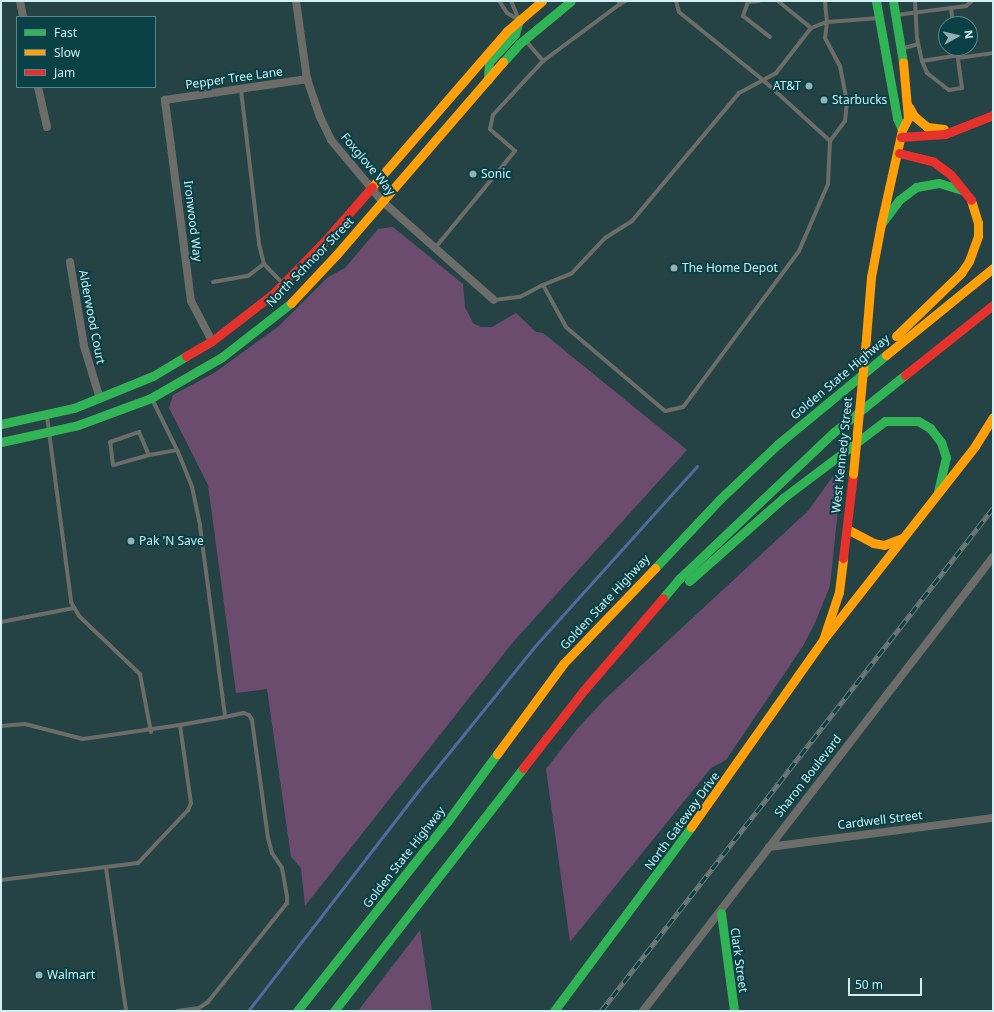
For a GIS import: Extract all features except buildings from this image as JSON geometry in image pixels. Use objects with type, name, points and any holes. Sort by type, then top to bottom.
[{"type":"main road","name":"North Schnoor Street","points":[[1,424],[47,416],[100,399],[153,376],[212,341],[283,284],[324,242],[369,188],[507,31],[542,1]]},
{"type":"main road","name":"North Schnoor Street","points":[[1,442],[51,433],[103,418],[151,398],[222,357],[287,307],[337,254],[524,40],[571,1]]},
{"type":"main road","name":"West Kennedy Street","points":[[876,1],[901,133]]},
{"type":"main road","name":"West Kennedy Street","points":[[823,640],[838,592],[847,530],[871,276],[881,224],[899,152],[901,133],[908,118],[909,107],[893,1]]},
{"type":"main road","points":[[879,18],[895,16]]},
{"type":"main road","points":[[488,80],[489,62],[515,34],[519,20]]},
{"type":"main road","points":[[909,107],[914,116],[927,127],[936,130],[954,129]]},
{"type":"main road","points":[[901,133],[934,136],[993,116]]},
{"type":"main road","points":[[837,394],[961,273],[969,261],[978,236],[976,211],[965,192],[951,175],[934,162],[899,152]]},
{"type":"main road","points":[[881,224],[899,200],[916,187],[939,182],[956,186],[965,192]]},
{"type":"main road","name":"Golden State Highway","points":[[297,1011],[447,822],[563,664],[719,500],[837,394],[993,268]]},
{"type":"main road","points":[[334,1011],[469,834],[635,629],[680,578],[834,432],[993,305]]},
{"type":"main road","name":"North Gateway Drive","points":[[554,1011],[659,872],[823,640],[975,446],[993,417]]},
{"type":"main road","points":[[635,629],[783,498],[885,421],[903,419],[918,421],[930,428],[941,442],[946,457],[938,492]]},
{"type":"main road","points":[[847,530],[872,543],[884,545],[902,538]]},
{"type":"main road","name":"Clark Street","points":[[721,913],[734,1011]]},
{"type":"street","points":[[20,1],[23,16]]},
{"type":"street","name":"Foxglove Way","points":[[296,1],[307,79],[320,117],[331,140],[369,188],[382,201],[494,300]]},
{"type":"street","name":"Pepper Tree Lane","points":[[165,100],[241,90],[307,79]]},
{"type":"street","points":[[38,88],[47,127]]},
{"type":"street","name":"Ironwood Way","points":[[165,100],[191,301],[212,341]]},
{"type":"street","name":"Alderwood Court","points":[[70,262],[84,346],[100,399]]},
{"type":"street","name":"Sharon Boulevard","points":[[644,1011],[721,913],[769,847],[993,557]]},
{"type":"street","name":"Cardwell Street","points":[[769,847],[993,818]]},
{"type":"lane","points":[[499,1],[507,13],[519,20]]},
{"type":"lane","points":[[511,1],[519,20]]},
{"type":"lane","points":[[435,248],[514,151],[490,130],[493,115],[543,61],[619,3],[626,1]]},
{"type":"lane","points":[[676,1],[679,12],[763,80],[830,141]]},
{"type":"lane","points":[[759,1],[748,2],[743,16],[770,37]]},
{"type":"lane","points":[[778,1],[811,28]]},
{"type":"lane","points":[[542,285],[566,327],[665,411],[683,407],[799,251],[828,184],[830,141],[845,121],[847,102],[840,66],[825,38],[828,22],[825,1]]},
{"type":"lane","points":[[915,1],[918,44],[922,61],[927,73],[949,90],[962,88],[958,58],[993,53]]},
{"type":"lane","points":[[895,16],[966,6],[972,1]]},
{"type":"lane","points":[[951,8],[952,16]]},
{"type":"lane","points":[[494,300],[520,297],[542,285],[572,273],[605,238],[632,221],[739,93],[776,73],[811,28],[828,22],[879,18]]},
{"type":"lane","points":[[524,40],[543,61]]},
{"type":"lane","points":[[901,49],[918,44]]},
{"type":"lane","points":[[922,61],[954,56]]},
{"type":"lane","points":[[241,90],[259,244],[264,264],[283,284]]},
{"type":"lane","points":[[213,282],[248,276],[264,264]]},
{"type":"lane","points":[[151,398],[177,450],[192,487],[200,526],[225,717]]},
{"type":"lane","points":[[47,416],[56,468],[56,498],[74,608],[140,674],[151,732]]},
{"type":"lane","points":[[149,455],[139,432],[110,442],[113,465],[149,455],[177,450]]},
{"type":"lane","points":[[1,622],[74,608]]},
{"type":"lane","points":[[1,726],[25,724],[83,739],[151,732],[244,713],[249,715],[252,720],[268,838],[272,853],[282,868],[286,904],[208,1002],[199,1008],[177,1011]]},
{"type":"lane","points":[[1,880],[138,863],[188,810],[191,803],[180,725]]},
{"type":"lane","points":[[106,868],[126,1011]]},
{"type":"shaded area","points":[[393,227],[463,284],[465,307],[473,323],[481,327],[492,327],[516,313],[536,332],[543,333],[687,450],[514,641],[305,906],[301,868],[291,857],[267,689],[236,693],[208,485],[169,408],[173,395],[214,373],[279,326],[328,277],[345,268],[378,229]]},
{"type":"shaded area","points":[[843,462],[830,586],[815,623],[803,646],[726,760],[711,768],[570,942],[546,769],[578,728],[605,699],[808,511]]},
{"type":"shaded area","points":[[420,930],[432,1011],[358,1011]]},
{"type":"waterway","points":[[248,1011],[418,791],[535,646],[697,466]]},
{"type":"railway","points":[[601,1011],[993,508]]},
{"type":"traffic: fast","points":[[503,62],[519,44],[571,1]]},
{"type":"traffic: fast","points":[[876,1],[897,118],[902,130]]},
{"type":"traffic: fast","points":[[893,1],[903,62]]},
{"type":"traffic: fast","points":[[488,80],[489,62],[515,34],[519,20]]},
{"type":"traffic: fast","points":[[881,224],[899,200],[916,187],[939,183],[962,190]]},
{"type":"traffic: fast","points":[[1,442],[78,425],[151,398],[222,357],[291,303]]},
{"type":"traffic: fast","points":[[655,568],[719,500],[778,444],[886,355]]},
{"type":"traffic: fast","points":[[1,424],[74,408],[153,376],[186,356]]},
{"type":"traffic: fast","points":[[663,598],[680,578],[834,432],[905,375]]},
{"type":"traffic: fast","points":[[689,581],[783,498],[885,421],[918,421],[930,428],[941,442],[946,457],[938,492]]},
{"type":"traffic: fast","points":[[297,1011],[447,822],[497,754]]},
{"type":"traffic: fast","points":[[334,1011],[523,768]]},
{"type":"traffic: fast","points":[[554,1011],[691,827]]},
{"type":"traffic: fast","points":[[721,913],[734,1011]]},
{"type":"traffic: slow","points":[[372,187],[507,31],[542,1]]},
{"type":"traffic: slow","points":[[291,303],[337,254],[503,62]]},
{"type":"traffic: slow","points":[[866,338],[871,277],[881,224],[902,130],[908,118],[903,62]]},
{"type":"traffic: slow","points":[[909,107],[914,116],[927,127],[944,129]]},
{"type":"traffic: slow","points":[[896,336],[961,273],[969,261],[978,236],[978,223],[971,200]]},
{"type":"traffic: slow","points":[[886,355],[993,268]]},
{"type":"traffic: slow","points":[[853,474],[866,338]]},
{"type":"traffic: slow","points":[[823,640],[975,446],[993,417]]},
{"type":"traffic: slow","points":[[847,529],[873,543],[884,545],[902,538]]},
{"type":"traffic: slow","points":[[691,827],[823,640],[839,592],[843,558]]},
{"type":"traffic: slow","points":[[497,754],[563,664],[655,568]]},
{"type":"traffic: jam","points":[[901,137],[945,134],[993,115]]},
{"type":"traffic: jam","points":[[899,153],[934,162],[951,175],[971,200]]},
{"type":"traffic: jam","points":[[186,356],[212,341],[274,293],[324,242],[372,187]]},
{"type":"traffic: jam","points":[[905,375],[993,305]]},
{"type":"traffic: jam","points":[[843,558],[853,474]]},
{"type":"traffic: jam","points":[[523,768],[584,690],[663,598]]},
{"type":"place","name":"AT&T","points":[[809,86]]},
{"type":"place","name":"Starbucks","points":[[824,100]]},
{"type":"place","name":"Sonic","points":[[473,174]]},
{"type":"place","name":"The Home Depot","points":[[674,268]]},
{"type":"place","name":"Pak 'N Save","points":[[131,541]]},
{"type":"place","name":"Walmart","points":[[39,975]]}]
